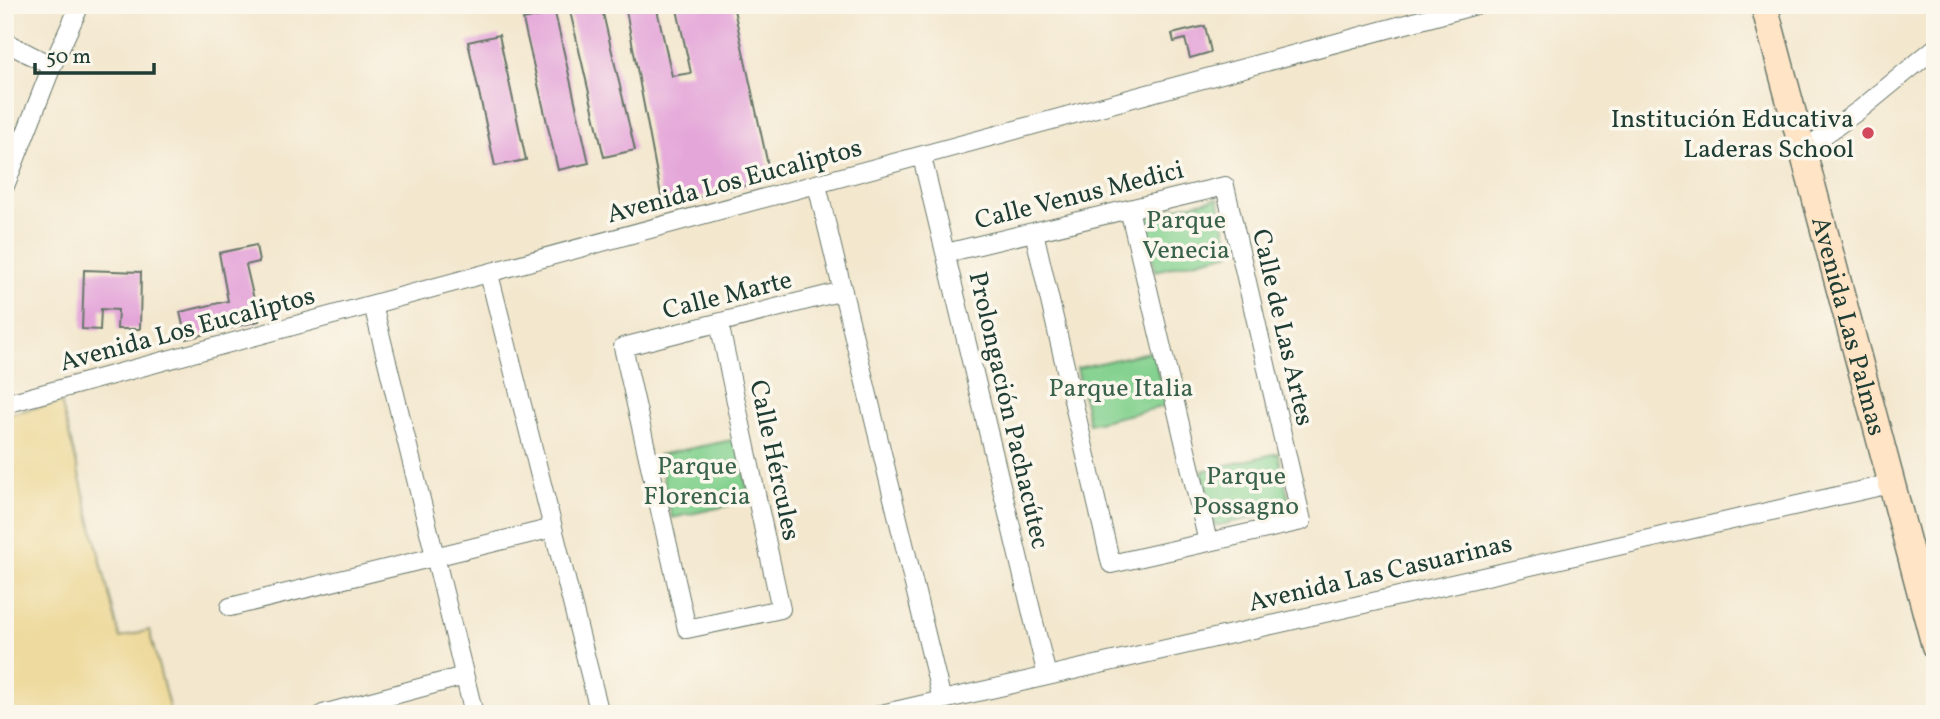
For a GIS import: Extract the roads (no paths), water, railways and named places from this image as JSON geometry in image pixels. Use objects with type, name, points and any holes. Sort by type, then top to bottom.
[{"type":"main road","name":"Avenida Las Palmas","points":[[1764,5],[1801,152],[1935,646]]},
{"type":"street","points":[[7,176],[80,5]]},
{"type":"street","name":"Avenida Los Eucaliptos","points":[[5,404],[922,157],[1005,131],[1202,82],[1476,5]]},
{"type":"street","points":[[5,42],[52,66]]},
{"type":"street","points":[[1801,152],[1862,108],[1935,48]]},
{"type":"street","name":"Prolongación Pachacútec","points":[[922,157],[1046,676]]},
{"type":"street","points":[[817,185],[942,700]]},
{"type":"street","name":"Calle Venus Medici","points":[[946,253],[1225,186]]},
{"type":"street","name":"Calle de Las Artes","points":[[1208,542],[1302,521],[1225,186]]},
{"type":"street","points":[[1034,232],[1111,564],[1208,542],[1129,209]]},
{"type":"street","points":[[489,274],[600,714]]},
{"type":"street","name":"Calle Marte","points":[[687,629],[623,347],[843,292]]},
{"type":"street","points":[[373,305],[474,714]]},
{"type":"street","name":"Calle Hércules","points":[[687,629],[781,609],[719,323]]},
{"type":"street","name":"Avenida Las Casuarinas","points":[[881,714],[1890,484]]},
{"type":"street","points":[[230,607],[553,528]]},
{"type":"street","points":[[323,714],[464,676]]},
{"type":"place","name":"Institución Educativa Laderas School","points":[[1868,133]]},
{"type":"park label","name":"Parque Venecia","points":[[1186,234]]},
{"type":"park label","name":"Parque Italia","points":[[1121,387]]},
{"type":"park label","name":"Parque Florencia","points":[[697,480]]},
{"type":"park label","name":"Parque Possagno","points":[[1246,490]]}]
